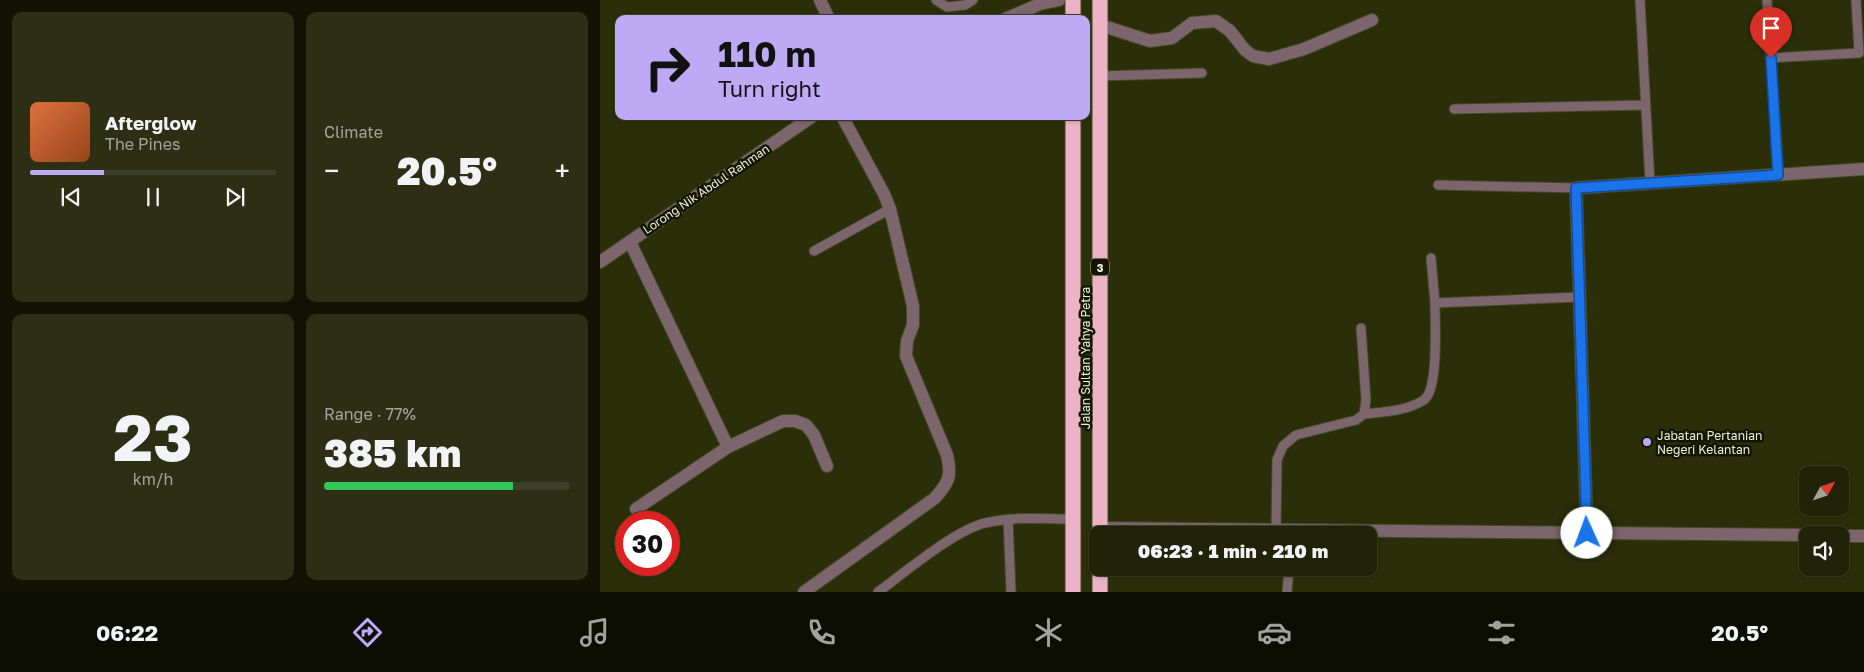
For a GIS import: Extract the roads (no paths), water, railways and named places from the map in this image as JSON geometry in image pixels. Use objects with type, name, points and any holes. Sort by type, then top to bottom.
[{"type":"highway","points":[[1073,0],[1073,15]]},
{"type":"highway","name":"Jalan Sultan Yahya Petra","points":[[1100,0],[1100,526]]},
{"type":"highway","name":"Jalan Sultan Yahya Petra","points":[[1073,120],[1073,592]]},
{"type":"highway","points":[[1100,576],[1100,592]]},
{"type":"street","points":[[820,0],[827,15]]},
{"type":"street","points":[[1014,15],[1040,4],[1059,0]]},
{"type":"street","points":[[1100,25],[1150,42],[1172,38],[1192,23],[1216,21],[1230,31],[1245,50],[1253,56],[1269,59],[1304,49],[1372,20]]},
{"type":"street","name":"Lorong Nik Abdul Rahman","points":[[600,262],[807,120]]},
{"type":"street","points":[[804,592],[935,498],[947,483],[950,469],[947,455],[906,356],[907,341],[914,324],[913,306],[890,209],[884,194],[844,120]]},
{"type":"street","points":[[1587,533],[1576,188],[1864,169]]},
{"type":"street","points":[[630,242],[728,447]]},
{"type":"street","points":[[636,509],[728,447],[783,421],[795,420],[806,425],[814,435],[827,466]]},
{"type":"street","points":[[1377,533],[1799,535]]},
{"type":"street","points":[[1849,536],[1864,536]]},
{"type":"lane","points":[[936,0],[947,7],[965,5],[973,0]]},
{"type":"lane","points":[[1640,0],[1650,183]]},
{"type":"lane","points":[[1767,0],[1778,175]]},
{"type":"lane","points":[[1771,58],[1861,53],[1856,0]]},
{"type":"lane","points":[[1100,76],[1202,72]]},
{"type":"lane","points":[[1454,109],[1645,105]]},
{"type":"lane","points":[[1438,185],[1576,188]]},
{"type":"lane","points":[[814,251],[890,209]]},
{"type":"lane","points":[[1276,526],[1277,460],[1283,446],[1296,436],[1356,420],[1364,414],[1408,407],[1425,400],[1431,387],[1434,372],[1435,303],[1431,258]]},
{"type":"lane","points":[[1435,303],[1580,297]]},
{"type":"lane","points":[[1361,328],[1366,400],[1364,414]]},
{"type":"lane","points":[[878,592],[955,537],[983,523],[1008,519],[1074,519]]},
{"type":"lane","points":[[1008,519],[1011,592]]},
{"type":"lane","points":[[1287,592],[1288,576]]},
{"type":"place","name":"Jabatan Pertanian Negeri Kelantan","points":[[1647,442]]}]
